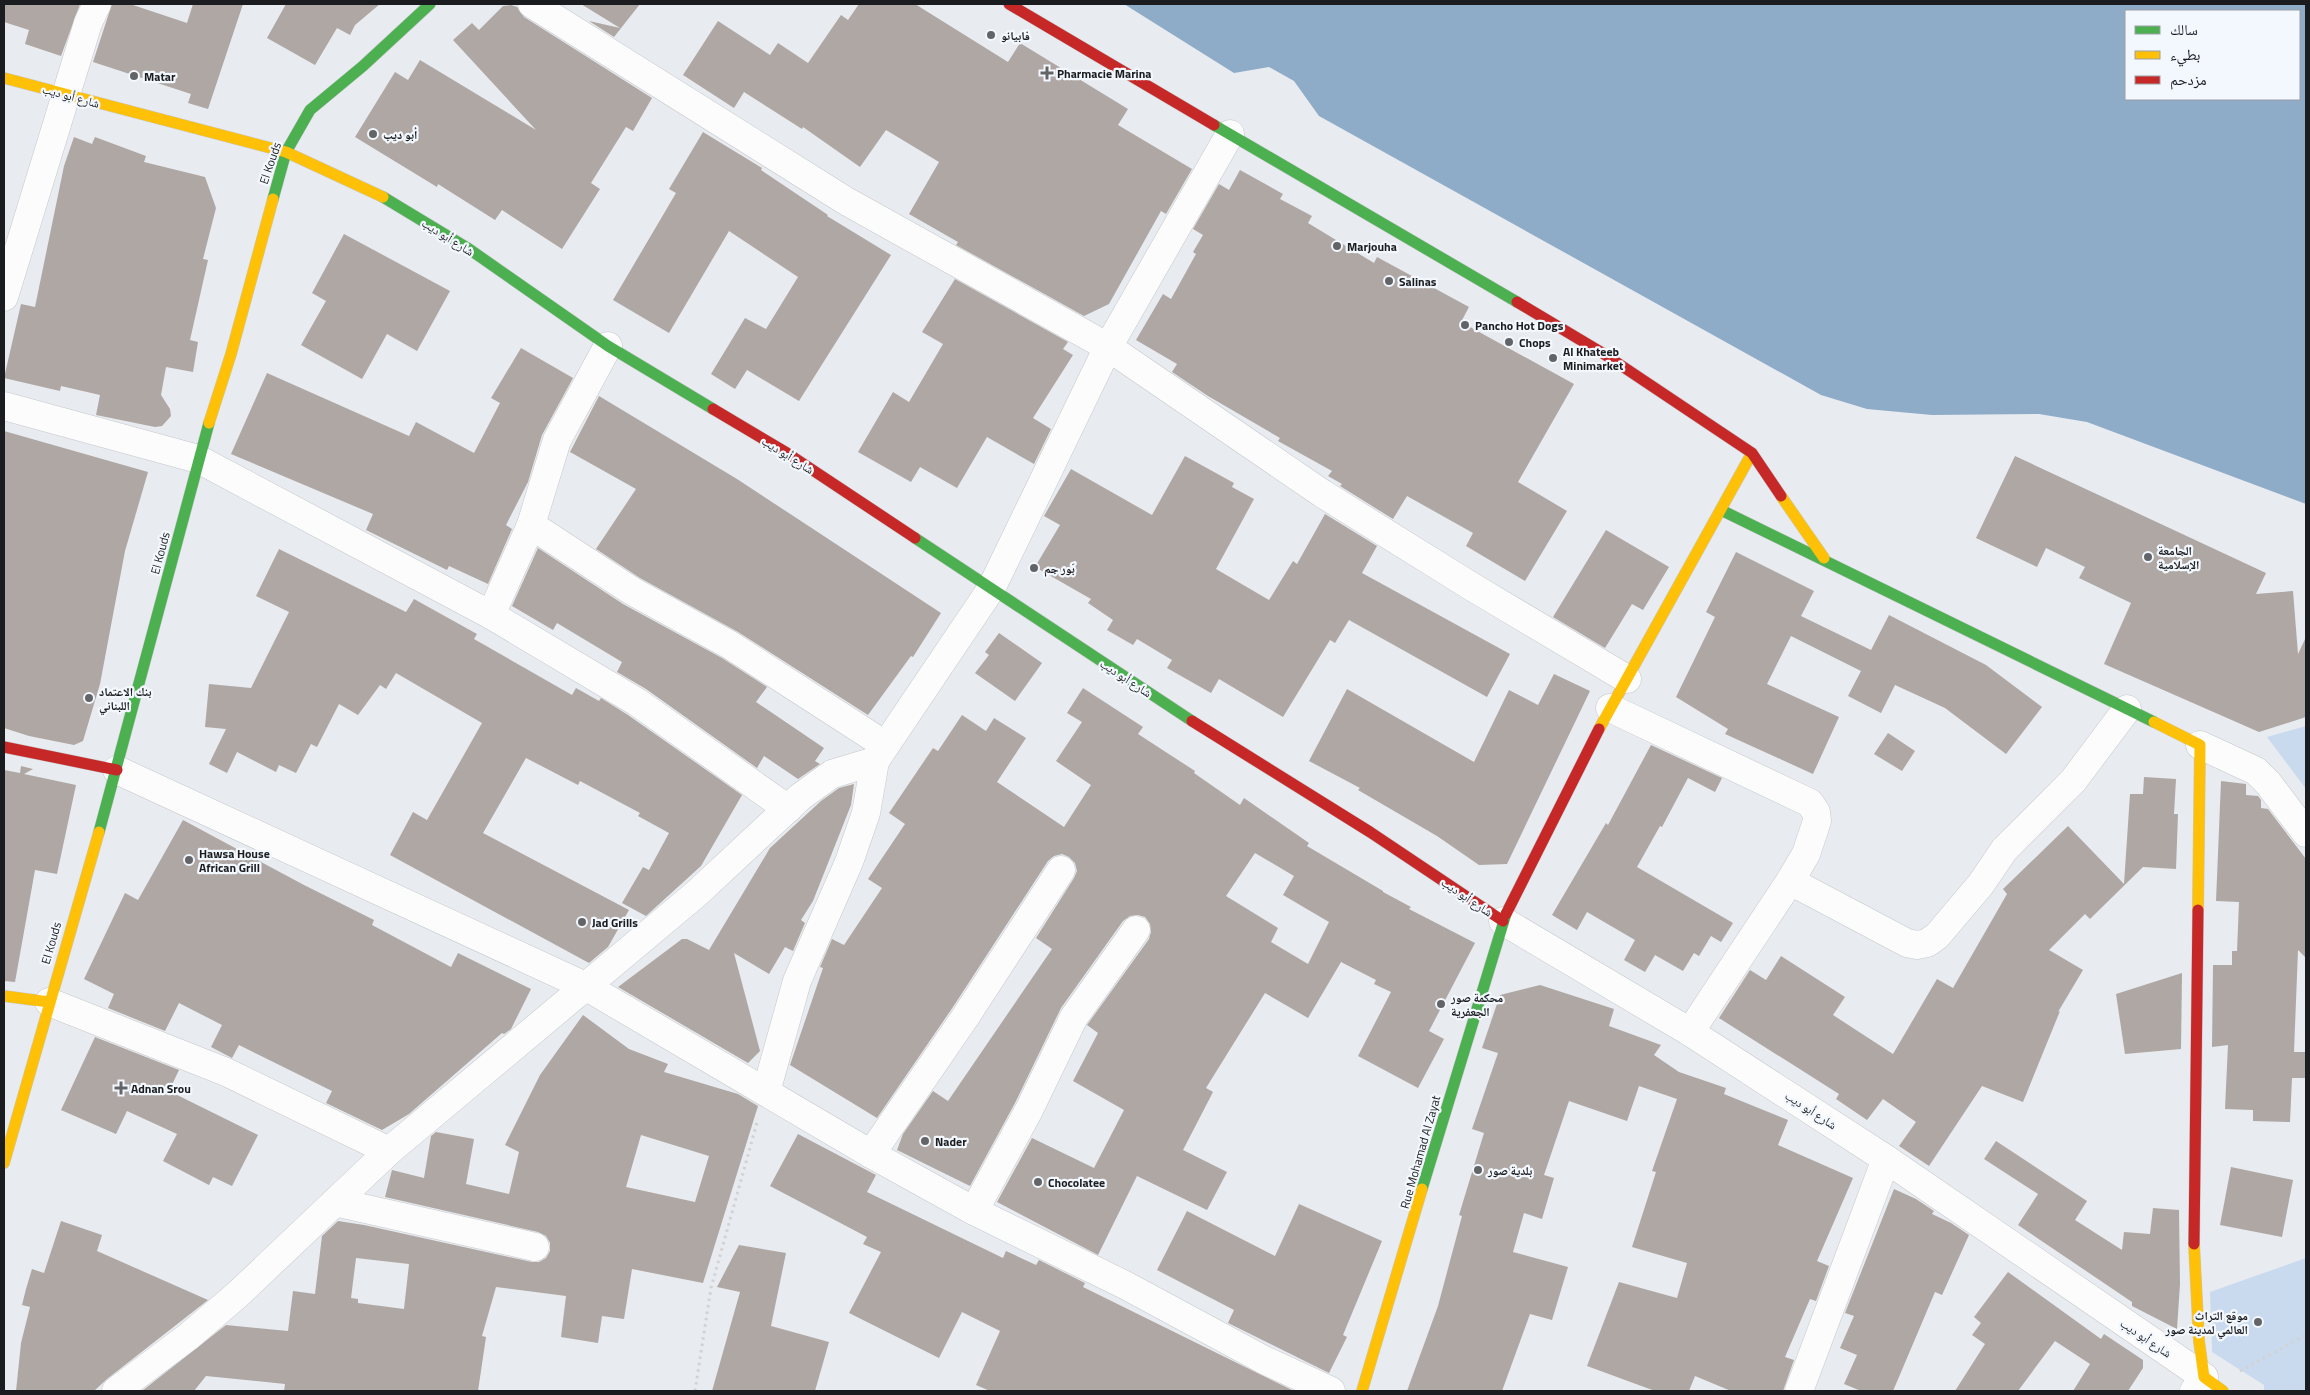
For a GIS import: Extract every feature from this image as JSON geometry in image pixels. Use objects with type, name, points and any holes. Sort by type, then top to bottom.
[{"type":"main road","name":"El Kouds","points":[[4,1162],[8,1129],[49,1002],[117,770],[198,459],[231,354],[286,152],[310,110],[363,66],[430,4]]},
{"type":"main road","points":[[1009,4],[1604,354],[1752,453],[1827,561]]},
{"type":"main road","name":"شارع أبو ديب","points":[[4,78],[286,152],[382,196],[469,249],[608,346],[787,453],[1137,686],[1370,832],[1502,920]]},
{"type":"main road","name":"Rue Mohamad Al Zayat","points":[[1362,1391],[1502,920],[1610,708],[1752,453]]},
{"type":"main road","points":[[1721,510],[2200,745],[2194,1256],[2199,1341],[2209,1386]]},
{"type":"main road","points":[[4,747],[117,770]]},
{"type":"main road","points":[[4,996],[49,1002]]},
{"type":"street","points":[[4,297],[65,95],[88,23],[97,4]]},
{"type":"street","points":[[532,4],[846,201],[1108,347],[1323,494],[1474,588],[1627,679]]},
{"type":"street","points":[[766,1092],[797,981],[849,862],[866,812],[880,753],[991,589],[1108,347],[1230,134]]},
{"type":"street","points":[[491,615],[531,525],[558,440],[608,346]]},
{"type":"street","points":[[4,406],[198,459],[491,615],[637,702],[788,809]]},
{"type":"street","points":[[531,525],[632,591],[730,645],[880,753]]},
{"type":"street","points":[[1610,708],[1810,803],[1816,812],[1815,831],[1806,854],[1790,882],[1690,1032]]},
{"type":"street","points":[[1790,882],[1907,943],[1917,945],[1926,943],[1937,936],[1981,884],[2004,850],[2073,781],[2127,709]]},
{"type":"street","points":[[2200,745],[2256,772],[2268,783],[2306,833]]},
{"type":"street","points":[[116,1391],[189,1336],[237,1295],[389,1151],[696,894],[788,809],[832,774],[880,753]]},
{"type":"street","points":[[117,770],[587,987],[871,1154],[974,1211],[1125,1285],[1264,1360],[1331,1391]]},
{"type":"street","points":[[871,1154],[966,1016],[1061,870]]},
{"type":"street","name":"شارع أبو ديب","points":[[1502,920],[1690,1032],[1886,1159],[2209,1386]]},
{"type":"street","points":[[974,1211],[1029,1110],[1074,1017],[1136,930]]},
{"type":"street","points":[[49,1002],[226,1072],[389,1151]]},
{"type":"street","points":[[1799,1391],[1886,1159]]},
{"type":"street","points":[[335,1202],[535,1247]]},
{"type":"path","points":[[695,1391],[711,1288],[766,1092]]},
{"type":"path","points":[[2209,1386],[2306,1335]]},
{"type":"shaded area","points":[[1124,4],[2306,4],[2306,504],[2087,422],[2039,414],[1932,415],[1867,409],[1821,395],[1319,116],[1294,81],[1269,67],[1234,73]]},
{"type":"shaded area","points":[[2306,726],[2306,789],[2267,737]]},
{"type":"shaded area","name":"موقع التراث العالمي لمدينة صور","points":[[2306,1258],[2306,1391],[2264,1391],[2264,1385],[2212,1352],[2210,1292]]},
{"type":"building","points":[[4,4],[80,4],[61,56],[25,44],[29,30],[4,22]]},
{"type":"building","points":[[112,4],[130,4],[187,23],[193,4],[243,4],[208,109],[188,103],[191,94],[93,62]]},
{"type":"building","points":[[286,4],[380,4],[355,25],[350,35],[337,28],[315,65],[267,38]]},
{"type":"building","points":[[581,4],[640,4],[614,37],[589,21],[620,28]]},
{"type":"building","points":[[859,4],[915,4],[1008,62],[1020,43],[1128,109],[1118,125],[1192,169],[1166,214],[1161,211],[1109,304],[1084,316],[956,245],[958,242],[909,214],[939,162],[886,130],[860,167],[803,127],[802,129],[744,92],[734,108],[683,75],[718,21],[770,55],[778,43],[808,63],[841,15],[848,20]]},
{"type":"building","points":[[511,5],[517,7],[524,17],[652,98],[633,131],[626,127],[591,183],[600,189],[562,249],[502,210],[495,220],[438,184],[437,187],[355,137],[395,72],[408,80],[420,60],[536,130],[453,40],[472,23],[479,30],[503,6]]},
{"type":"building","points":[[703,132],[762,168],[761,170],[827,216],[891,255],[799,401],[747,370],[735,389],[711,374],[745,318],[766,329],[798,277],[729,231],[669,333],[613,300],[676,193],[669,189]]},
{"type":"building","points":[[74,137],[92,144],[95,137],[146,156],[144,162],[205,177],[216,208],[203,259],[208,260],[190,340],[198,342],[193,372],[166,367],[161,395],[170,409],[171,416],[162,426],[155,427],[96,415],[100,395],[61,386],[60,391],[4,378],[21,304],[35,307],[64,166]]},
{"type":"building","points":[[1240,170],[1283,194],[1280,199],[1312,216],[1308,223],[1374,263],[1377,257],[1469,307],[1461,322],[1574,384],[1518,482],[1567,511],[1525,581],[1466,546],[1473,533],[1407,496],[1393,519],[1340,486],[1342,484],[1328,476],[1332,471],[1278,441],[1280,438],[1208,396],[1172,372],[1177,364],[1136,340],[1163,294],[1171,299],[1196,254],[1193,252],[1203,235],[1193,229],[1219,184],[1229,190]]},
{"type":"building","points":[[344,234],[450,291],[417,351],[387,334],[362,379],[301,345],[326,301],[312,293]]},
{"type":"building","points":[[955,279],[1068,342],[1063,349],[1073,355],[1033,418],[1051,429],[1034,464],[987,437],[957,488],[920,467],[911,482],[858,452],[893,392],[909,402],[943,344],[922,332]]},
{"type":"building","points":[[521,348],[573,378],[542,435],[528,482],[506,525],[512,529],[488,584],[449,566],[447,570],[366,530],[373,514],[231,454],[267,373],[409,436],[416,422],[474,453],[500,403],[491,398]]},
{"type":"building","points":[[599,396],[737,479],[941,613],[913,657],[911,656],[868,715],[738,632],[640,578],[596,549],[636,489],[570,452]]},
{"type":"building","points":[[4,431],[148,472],[125,551],[100,684],[83,741],[74,745],[29,736],[4,728]]},
{"type":"building","points":[[1185,456],[1234,483],[1232,487],[1254,499],[1216,569],[1269,600],[1293,561],[1297,564],[1325,514],[1377,546],[1362,573],[1510,654],[1487,697],[1349,620],[1335,643],[1330,640],[1283,717],[1219,679],[1211,693],[1167,668],[1172,660],[1137,639],[1133,645],[1107,630],[1113,620],[1088,603],[1091,599],[1035,567],[1060,525],[1044,516],[1071,469],[1152,515]]},
{"type":"building","points":[[2015,456],[2266,573],[2256,594],[2293,591],[2298,654],[2306,637],[2306,717],[2259,732],[2104,664],[2131,603],[2079,578],[2085,567],[2046,548],[2037,567],[1976,538]]},
{"type":"building","points":[[1606,530],[1669,567],[1643,610],[1632,604],[1605,648],[1553,617]]},
{"type":"building","points":[[538,548],[623,604],[722,658],[767,687],[756,702],[824,748],[815,761],[820,764],[798,779],[764,756],[757,768],[646,689],[617,672],[622,662],[557,623],[553,630],[512,606]]},
{"type":"building","points":[[279,549],[406,612],[414,599],[477,634],[474,639],[572,695],[576,688],[599,701],[601,698],[742,795],[701,866],[646,916],[622,903],[643,867],[649,870],[669,833],[638,816],[640,813],[580,781],[578,785],[526,758],[483,833],[629,910],[608,947],[589,963],[390,855],[413,812],[427,820],[482,723],[396,673],[386,689],[380,685],[358,715],[339,704],[317,747],[311,744],[296,773],[279,765],[276,772],[237,752],[227,773],[209,764],[226,729],[205,727],[209,684],[251,688],[289,612],[256,596]]},
{"type":"building","points":[[1736,552],[1814,591],[1801,616],[1871,650],[1889,615],[1986,665],[2042,707],[2006,754],[1945,708],[1895,685],[1881,713],[1848,696],[1861,671],[1791,636],[1767,684],[1839,717],[1813,774],[1725,734],[1728,729],[1676,697],[1715,617],[1706,612]]},
{"type":"building","points":[[999,633],[1042,663],[1015,701],[975,673],[989,655],[985,652]]},
{"type":"building","points":[[1554,674],[1590,691],[1507,864],[1479,865],[1437,836],[1358,790],[1360,788],[1309,761],[1347,689],[1474,762],[1509,690],[1538,705]]},
{"type":"building","points":[[1083,688],[1143,727],[1138,734],[1195,771],[1194,773],[1240,805],[1244,798],[1309,843],[1307,846],[1411,907],[1409,909],[1475,943],[1429,1031],[1444,1039],[1418,1088],[1358,1056],[1391,992],[1374,984],[1376,980],[1341,962],[1308,1018],[1265,993],[1206,1088],[1213,1092],[1183,1150],[1227,1172],[1207,1210],[1137,1176],[1098,1255],[997,1202],[1032,1138],[1094,1168],[1124,1110],[1073,1081],[1098,1033],[1087,1025],[1149,939],[1151,932],[1150,924],[1145,917],[1138,915],[1130,916],[1123,921],[1061,1008],[1015,1103],[970,1186],[897,1150],[903,1134],[933,1091],[948,1101],[1052,949],[1036,938],[1077,871],[1075,863],[1069,857],[1062,854],[1054,856],[1048,861],[953,1007],[877,1118],[790,1065],[823,968],[820,967],[832,939],[844,945],[882,888],[868,879],[905,824],[889,813],[933,748],[938,751],[962,715],[986,731],[994,718],[1026,738],[997,782],[1064,827],[1091,785],[1056,761],[1082,722],[1067,713]],"holes":[[[1255,853],[1294,876],[1283,895],[1329,922],[1308,964],[1271,942],[1278,928],[1226,896]]]},
{"type":"building","points":[[1888,733],[1915,751],[1902,771],[1874,754]]},
{"type":"building","points":[[1651,745],[1722,778],[1715,792],[1688,778],[1662,827],[1660,826],[1637,867],[1733,923],[1721,942],[1711,936],[1699,956],[1694,953],[1683,971],[1655,955],[1645,972],[1624,960],[1635,940],[1587,912],[1577,930],[1552,915],[1606,823],[1608,825]]},
{"type":"building","points":[[21,766],[33,769],[24,774],[76,785],[57,874],[35,870],[15,982],[4,981],[4,770],[20,773]]},
{"type":"building","points":[[2144,777],[2176,779],[2174,814],[2178,814],[2176,869],[2143,867],[2090,919],[2085,914],[2049,950],[2083,970],[2058,1012],[2060,1011],[2023,1102],[1982,1086],[1929,1166],[1899,1146],[1916,1122],[1883,1099],[1867,1120],[1836,1099],[1839,1094],[1719,1018],[1750,970],[1766,980],[1781,956],[1845,997],[1833,1015],[1893,1054],[1937,979],[1953,988],[2007,894],[2003,889],[2068,826],[2124,884],[2130,794],[2143,794]]},
{"type":"building","points":[[2221,781],[2246,784],[2246,795],[2258,796],[2261,800],[2261,808],[2268,809],[2306,859],[2306,958],[2298,950],[2294,1052],[2306,1052],[2305,1078],[2292,1078],[2290,1122],[2253,1121],[2253,1110],[2225,1109],[2228,1045],[2212,1047],[2213,965],[2232,965],[2232,951],[2237,951],[2239,902],[2216,901]]},
{"type":"building","points":[[854,784],[851,805],[813,901],[801,920],[805,923],[793,951],[785,947],[769,974],[734,953],[760,1051],[748,1063],[618,987],[682,939],[687,939],[709,950],[770,848],[821,801],[839,788]]},
{"type":"building","points":[[183,820],[374,920],[372,925],[451,967],[458,953],[531,989],[511,1029],[504,1034],[502,1033],[409,1114],[382,1130],[326,1103],[332,1091],[239,1045],[232,1058],[211,1047],[222,1025],[179,1003],[165,1031],[108,1008],[114,994],[84,979],[125,893],[138,900]]},
{"type":"building","points":[[2182,973],[2181,1049],[2125,1054],[2116,994]]},
{"type":"building","points":[[1540,985],[1614,1009],[1609,1026],[1661,1045],[1654,1055],[1679,1072],[1726,1088],[1724,1094],[1788,1120],[1778,1145],[1853,1178],[1817,1261],[1829,1266],[1816,1301],[1810,1299],[1785,1357],[1794,1360],[1783,1391],[1731,1391],[1695,1376],[1689,1391],[1655,1391],[1587,1366],[1619,1282],[1677,1298],[1687,1263],[1632,1247],[1656,1172],[1652,1171],[1677,1099],[1639,1086],[1627,1121],[1569,1101],[1544,1175],[1554,1178],[1542,1219],[1524,1213],[1513,1252],[1568,1267],[1552,1320],[1530,1314],[1502,1391],[1407,1391],[1438,1306],[1462,1216],[1459,1215],[1484,1133],[1472,1129],[1498,1053],[1482,1048],[1500,995]]},
{"type":"building","points":[[583,1015],[629,1049],[668,1064],[664,1072],[738,1094],[758,1106],[703,1283],[632,1269],[624,1319],[602,1316],[598,1343],[561,1337],[566,1296],[496,1287],[482,1336],[486,1337],[478,1391],[284,1391],[285,1384],[206,1376],[194,1391],[142,1391],[226,1325],[288,1331],[293,1291],[315,1294],[322,1236],[338,1221],[532,1262],[539,1262],[546,1258],[550,1251],[550,1243],[546,1236],[538,1232],[385,1197],[392,1170],[424,1178],[431,1136],[436,1132],[474,1139],[466,1184],[509,1194],[519,1152],[505,1145],[540,1075]],"holes":[[[641,1135],[709,1156],[695,1202],[626,1187]],[[356,1258],[409,1264],[404,1309],[358,1303],[358,1299],[351,1298]]]},
{"type":"building","points":[[95,1037],[179,1070],[169,1091],[258,1135],[232,1186],[213,1177],[209,1185],[163,1161],[177,1134],[127,1111],[116,1134],[61,1110]]},
{"type":"building","points":[[798,1134],[876,1175],[867,1192],[1003,1258],[1006,1251],[1036,1265],[1039,1260],[1085,1283],[1083,1287],[1294,1391],[990,1391],[976,1385],[1000,1331],[962,1312],[939,1358],[849,1313],[881,1252],[863,1244],[867,1237],[770,1186]]},
{"type":"building","points":[[1996,1141],[2087,1201],[2075,1220],[2122,1250],[2124,1232],[2150,1234],[2153,1208],[2179,1210],[2180,1284],[2177,1329],[2132,1306],[2132,1302],[2018,1225],[2038,1194],[1984,1159]]},
{"type":"building","points":[[2231,1167],[2293,1180],[2282,1237],[2220,1225]]},
{"type":"building","points":[[1894,1189],[1916,1199],[1934,1211],[1932,1214],[1951,1223],[1969,1235],[1942,1295],[1935,1292],[1893,1391],[1861,1391],[1844,1384],[1857,1355],[1840,1348],[1854,1316],[1845,1313]]},
{"type":"building","points":[[1299,1204],[1382,1241],[1343,1335],[1347,1337],[1329,1373],[1228,1323],[1234,1310],[1157,1270],[1187,1211],[1275,1256]]},
{"type":"building","points":[[61,1221],[102,1235],[97,1251],[208,1300],[94,1391],[16,1391],[21,1343],[30,1307],[22,1305],[26,1289],[32,1269],[44,1273]]},
{"type":"building","points":[[739,1245],[786,1253],[771,1326],[829,1342],[815,1391],[712,1391],[740,1292],[717,1287]]},
{"type":"building","points":[[2008,1272],[2101,1339],[2104,1334],[2143,1360],[2143,1368],[2128,1391],[2073,1391],[2090,1364],[2055,1341],[2018,1391],[1955,1391],[1985,1344],[1972,1335],[1981,1323],[1974,1317]]},
{"type":"traffic: fast","points":[[273,199],[286,152],[310,110],[363,66],[430,4]]},
{"type":"traffic: fast","points":[[1214,125],[1517,302]]},
{"type":"traffic: fast","points":[[383,197],[469,249],[608,346],[713,409]]},
{"type":"traffic: fast","points":[[99,832],[209,423]]},
{"type":"traffic: fast","points":[[1721,510],[2154,722]]},
{"type":"traffic: fast","points":[[915,538],[1192,721]]},
{"type":"traffic: fast","points":[[1422,1189],[1506,914]]},
{"type":"traffic: slow","points":[[4,78],[286,152],[383,197]]},
{"type":"traffic: slow","points":[[209,423],[231,354],[273,199]]},
{"type":"traffic: slow","points":[[1599,729],[1752,453]]},
{"type":"traffic: slow","points":[[1781,496],[1824,558]]},
{"type":"traffic: slow","points":[[2154,722],[2200,745],[2198,910]]},
{"type":"traffic: slow","points":[[4,1163],[99,832]]},
{"type":"traffic: slow","points":[[4,996],[49,1002]]},
{"type":"traffic: slow","points":[[1362,1391],[1422,1189]]},
{"type":"traffic: slow","points":[[2194,1244],[2199,1341],[2204,1377],[2223,1391]]},
{"type":"traffic: jam","points":[[1009,4],[1214,125]]},
{"type":"traffic: jam","points":[[1517,302],[1604,354],[1752,453],[1781,496]]},
{"type":"traffic: jam","points":[[713,409],[787,453],[915,538]]},
{"type":"traffic: jam","points":[[1192,721],[1370,832],[1503,921]]},
{"type":"traffic: jam","points":[[1506,914],[1599,729]]},
{"type":"traffic: jam","points":[[4,747],[117,770]]},
{"type":"traffic: jam","points":[[2194,1244],[2198,910]]},
{"type":"place","name":"فابيانو","points":[[991,35]]},
{"type":"place","name":"Pharmacie Marina","points":[[1047,73]]},
{"type":"place","name":"Matar","points":[[134,76]]},
{"type":"place","name":"أبو ديب","points":[[373,134]]},
{"type":"place","name":"Marjouha","points":[[1337,246]]},
{"type":"place","name":"Salinas","points":[[1389,281]]},
{"type":"place","name":"Pancho Hot Dogs","points":[[1465,325]]},
{"type":"place","name":"Chops","points":[[1509,342]]},
{"type":"place","name":"Al Khateeb Minimarket","points":[[1553,358]]},
{"type":"place","name":"الجامعة الإسلامية","points":[[2148,557]]},
{"type":"place","name":"بَور جم","points":[[1034,568]]},
{"type":"place","name":"بنك الاعتماد اللبناني","points":[[89,698]]},
{"type":"place","name":"Hawsa House African Grill","points":[[189,860]]},
{"type":"place","name":"Jad Grills","points":[[582,922]]},
{"type":"place","name":"محكمة صور الجعفرية","points":[[1441,1004]]},
{"type":"place","name":"Adnan Srou","points":[[121,1088]]},
{"type":"place","name":"Nader","points":[[925,1141]]},
{"type":"place","name":"بلدية صور","points":[[1478,1170]]},
{"type":"place","name":"Chocolatee","points":[[1038,1182]]},
{"type":"place","name":"موقع التراث العالمي لمدينة صور","points":[[2258,1322]]}]
